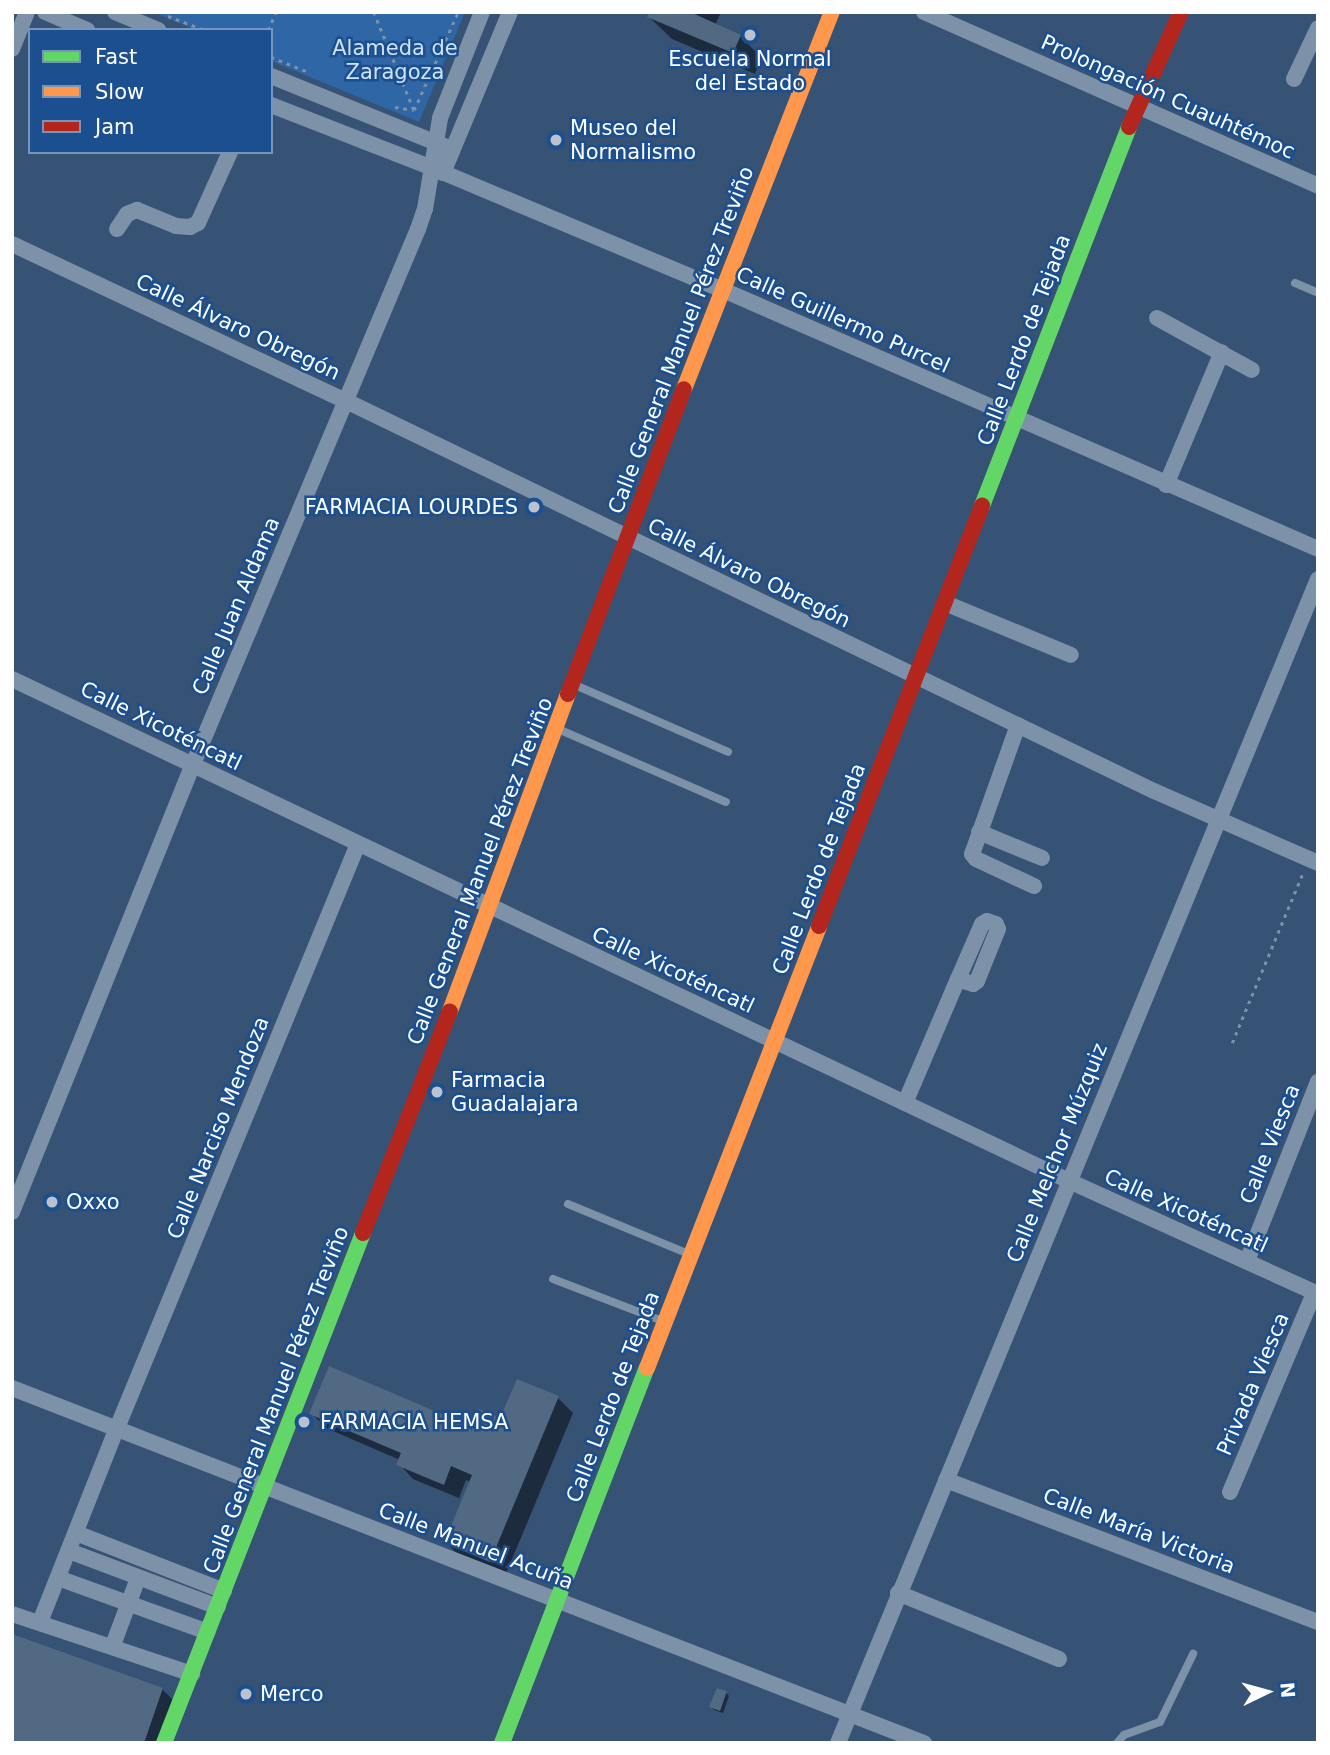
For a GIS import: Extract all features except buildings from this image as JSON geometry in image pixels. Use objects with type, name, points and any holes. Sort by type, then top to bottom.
[{"type":"street","points":[[12,49],[27,12]]},
{"type":"street","points":[[45,12],[82,28]]},
{"type":"street","points":[[115,12],[153,28]]},
{"type":"street","name":"Calle Juan Aldama","points":[[14,1206],[193,764],[418,229],[436,170],[435,142],[440,118],[482,12]]},
{"type":"street","name":"Calle Juan Aldama","points":[[436,170],[452,149],[510,12]]},
{"type":"street","name":"Calle General Manuel Pérez Treviño","points":[[164,1743],[491,908],[626,537],[832,12]]},
{"type":"street","name":"Prolongación Cuauhtémoc","points":[[924,12],[1318,186]]},
{"type":"street","name":"Calle Lerdo de Tejada","points":[[502,1743],[1137,107],[1181,12]]},
{"type":"street","points":[[1294,79],[1318,28]]},
{"type":"street","points":[[273,77],[452,149]]},
{"type":"street","name":"Calle Guillermo Purcel","points":[[273,106],[436,170],[723,290],[1318,549]]},
{"type":"street","points":[[117,229],[127,214],[137,210],[176,226],[198,223],[229,154]]},
{"type":"street","name":"Calle Álvaro Obregón","points":[[12,244],[344,400],[916,677],[1217,819],[1313,861]]},
{"type":"street","points":[[1157,318],[1252,370]]},
{"type":"street","points":[[1166,485],[1222,352]]},
{"type":"street","name":"Calle Melchor Múzquiz","points":[[838,1743],[1318,579]]},
{"type":"street","points":[[945,603],[1071,655]]},
{"type":"street","name":"Calle Xicoténcatl","points":[[12,679],[1069,1181],[1316,1293]]},
{"type":"street","points":[[1018,725],[972,850],[976,859],[1034,886]]},
{"type":"street","points":[[979,832],[1042,858]]},
{"type":"street","name":"Calle Narciso Mendoza","points":[[40,1622],[117,1428],[358,844]]},
{"type":"street","points":[[905,1102],[958,979]]},
{"type":"street","name":"Calle Viesca","points":[[1247,1261],[1318,1082]]},
{"type":"street","name":"Privada Viesca","points":[[1230,1492],[1316,1293]]},
{"type":"street","name":"Calle Manuel Acuña","points":[[12,1388],[924,1743]]},
{"type":"street","name":"Calle María Victoria","points":[[946,1480],[1318,1622]]},
{"type":"street","points":[[76,1533],[225,1591]]},
{"type":"street","points":[[69,1551],[218,1607]]},
{"type":"street","points":[[58,1578],[208,1632]]},
{"type":"street","points":[[113,1645],[138,1578]]},
{"type":"street","points":[[898,1593],[1059,1659]]},
{"type":"street","points":[[12,1614],[113,1645],[192,1674]]},
{"type":"lane","points":[[1295,283],[1318,293]]},
{"type":"lane","points":[[572,684],[728,752]]},
{"type":"lane","points":[[556,727],[726,802]]},
{"type":"lane","points":[[568,1204],[691,1255]]},
{"type":"lane","points":[[553,1279],[665,1322]]},
{"type":"lane","points":[[1117,1743],[1124,1735],[1160,1722],[1194,1654]]},
{"type":"path","points":[[160,12],[199,28]]},
{"type":"path","points":[[269,28],[276,12]]},
{"type":"path","points":[[374,12],[414,110]]},
{"type":"path","points":[[414,110],[458,12]]},
{"type":"path","points":[[273,58],[308,72]]},
{"type":"path","points":[[393,107],[414,110]]},
{"type":"path","points":[[1231,1043],[1313,861]]},
{"type":"green space","name":"Alameda de Zaragoza","points":[[153,12],[465,12],[419,122],[273,62],[273,28],[191,28]]},
{"type":"traffic: fast","points":[[982,506],[1129,127]]},
{"type":"traffic: fast","points":[[164,1743],[363,1233]]},
{"type":"traffic: fast","points":[[502,1743],[647,1368]]},
{"type":"traffic: slow","points":[[684,389],[832,12]]},
{"type":"traffic: slow","points":[[450,1011],[568,694]]},
{"type":"traffic: slow","points":[[647,1368],[819,926]]},
{"type":"traffic: jam","points":[[1129,127],[1181,12]]},
{"type":"traffic: jam","points":[[568,694],[684,389]]},
{"type":"traffic: jam","points":[[819,926],[982,506]]},
{"type":"traffic: jam","points":[[363,1233],[450,1011]]},
{"type":"place","name":"Escuela Normal del Estado","points":[[750,35]]},
{"type":"place","name":"Museo del Normalismo","points":[[556,140]]},
{"type":"place","name":"FARMACIA LOURDES","points":[[534,507]]},
{"type":"place","name":"Farmacia Guadalajara","points":[[437,1092]]},
{"type":"place","name":"Oxxo","points":[[52,1202]]},
{"type":"place","name":"FARMACIA HEMSA","points":[[304,1422]]},
{"type":"place","name":"Merco","points":[[246,1694]]}]
